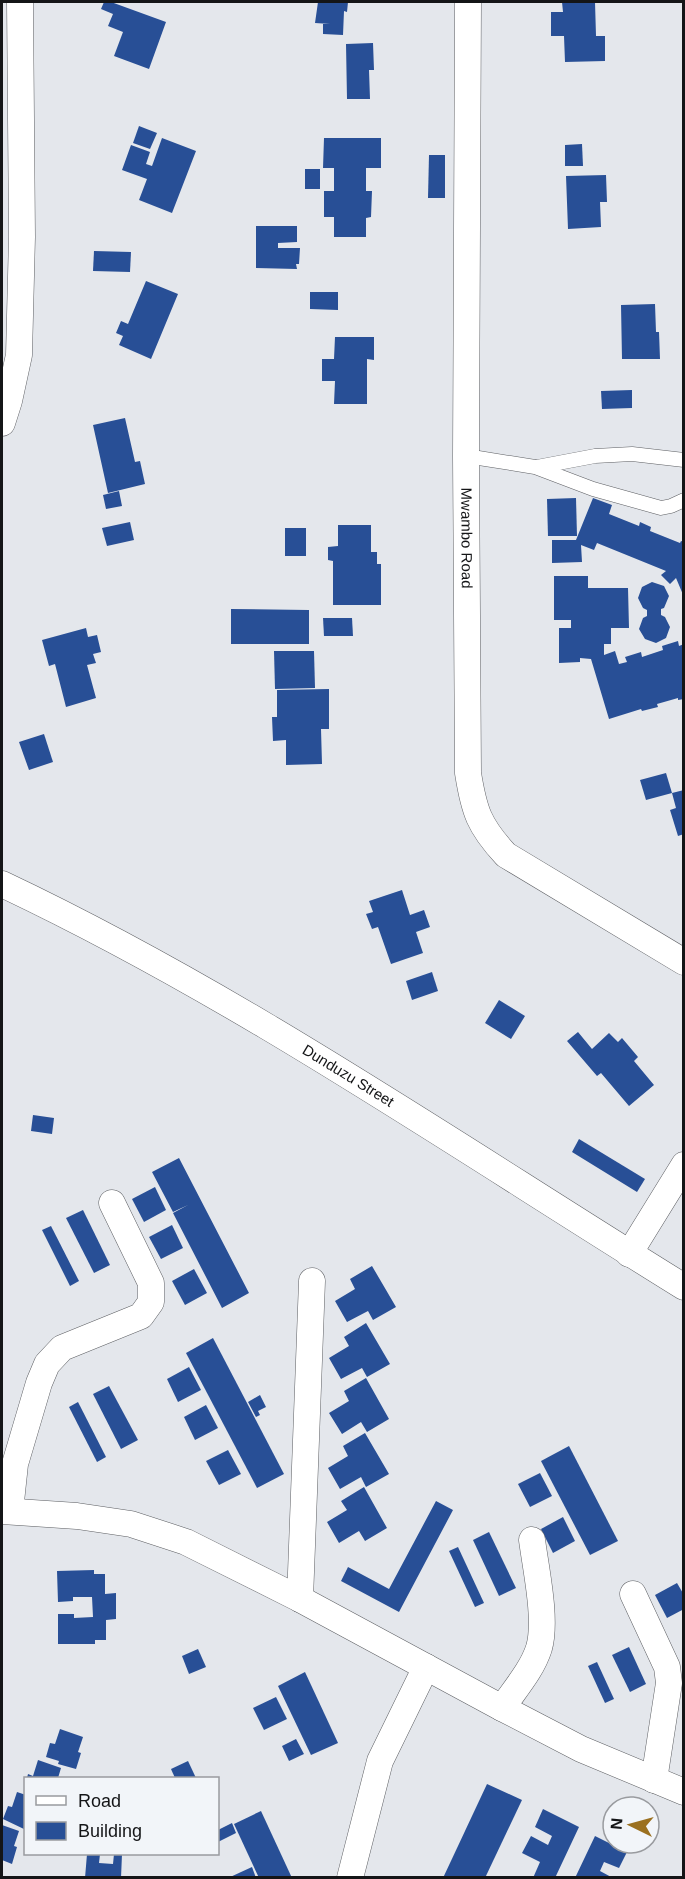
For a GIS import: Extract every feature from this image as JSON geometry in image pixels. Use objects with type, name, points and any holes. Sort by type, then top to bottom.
[{"type":"street","points":[[2,423],[19,355],[22,237],[20,2]]},
{"type":"street","name":"Mwambo Road","points":[[468,2],[466,456],[468,773],[477,817],[506,855],[684,962]]},
{"type":"street","name":"Dunduzu Street","points":[[2,884],[65,914],[165,967],[264,1024],[684,1287]]},
{"type":"street","points":[[629,1254],[684,1165]]},
{"type":"street","points":[[112,1203],[151,1283],[151,1302],[141,1316],[62,1348],[47,1364],[39,1383],[15,1464],[6,1511],[78,1516],[131,1524],[214,1555],[581,1749],[684,1792]]},
{"type":"street","points":[[300,1599],[312,1281]]},
{"type":"street","points":[[502,1708],[531,1666],[539,1647],[542,1624],[532,1540]]},
{"type":"street","points":[[633,1594],[668,1666],[669,1683],[654,1780]]},
{"type":"street","points":[[350,1878],[380,1761],[426,1667]]},
{"type":"lane","points":[[535,467],[595,456],[632,454],[684,460]]},
{"type":"lane","points":[[466,456],[535,467],[593,489],[662,508],[684,500]]},
{"type":"building","points":[[104,2],[111,2],[166,22],[149,69],[114,56],[123,32],[108,26],[113,14],[101,9]]},
{"type":"building","points":[[318,2],[348,2],[347,12],[344,11],[343,35],[323,34],[323,24],[330,24],[315,23]]},
{"type":"building","points":[[562,2],[595,2],[596,36],[605,36],[605,61],[565,62],[564,36],[551,36],[551,12],[563,12]]},
{"type":"building","points":[[373,43],[374,70],[369,70],[370,99],[347,99],[346,44]]},
{"type":"building","points":[[139,126],[157,133],[150,149],[133,143]]},
{"type":"building","points":[[162,138],[196,151],[172,213],[139,200],[147,179],[122,170],[131,145],[150,152],[146,164],[152,166]]},
{"type":"building","points":[[324,138],[381,138],[381,168],[366,168],[366,191],[372,191],[371,217],[366,218],[366,237],[334,237],[334,217],[324,217],[324,191],[334,191],[334,168],[323,168]]},
{"type":"building","points":[[582,144],[583,166],[565,166],[565,145]]},
{"type":"building","points":[[429,155],[445,155],[445,198],[428,198]]},
{"type":"building","points":[[305,169],[320,169],[320,189],[305,189]]},
{"type":"building","points":[[606,175],[607,202],[600,202],[601,227],[568,229],[566,176]]},
{"type":"building","points":[[256,226],[297,226],[297,242],[278,243],[278,248],[300,248],[297,269],[256,268]]},
{"type":"building","points":[[94,251],[131,252],[130,272],[93,271]]},
{"type":"building","points":[[146,281],[178,294],[151,359],[119,345],[123,336],[116,333],[121,321],[128,324]]},
{"type":"building","points":[[310,292],[338,292],[338,310],[310,309]]},
{"type":"building","points":[[655,304],[660,359],[622,359],[621,305]]},
{"type":"building","points":[[335,337],[374,337],[374,360],[367,359],[367,404],[334,404],[335,381],[322,381],[322,359],[334,359]]},
{"type":"building","points":[[632,390],[632,408],[602,409],[601,391]]},
{"type":"building","points":[[125,418],[135,462],[140,461],[145,484],[108,493],[93,425]]},
{"type":"building","points":[[119,491],[122,506],[106,509],[103,495]]},
{"type":"building","points":[[576,498],[577,536],[548,536],[547,499]]},
{"type":"building","points":[[593,498],[612,505],[609,514],[639,526],[640,522],[651,527],[650,531],[680,543],[684,542],[684,597],[676,578],[670,584],[661,575],[666,571],[597,543],[594,550],[581,545],[582,562],[552,563],[552,540],[576,540]]},
{"type":"building","points":[[130,522],[134,540],[107,546],[102,528]]},
{"type":"building","points":[[338,525],[371,525],[371,552],[377,552],[377,564],[381,564],[381,605],[333,605],[333,561],[328,560],[328,547],[338,546]]},
{"type":"building","points":[[285,528],[306,528],[306,556],[285,556]]},
{"type":"building","points":[[554,576],[588,576],[588,588],[628,588],[629,628],[611,628],[611,644],[604,644],[604,655],[615,651],[619,664],[627,662],[625,657],[641,652],[642,657],[663,650],[662,646],[678,641],[679,646],[684,644],[684,699],[678,700],[678,698],[657,704],[658,707],[642,711],[641,709],[609,719],[591,659],[580,658],[580,662],[559,663],[559,628],[571,628],[571,620],[554,620]]},
{"type":"building","points":[[652,582],[664,586],[669,596],[664,608],[661,609],[661,615],[665,617],[670,627],[666,638],[656,643],[645,639],[639,629],[643,618],[647,616],[647,610],[643,608],[638,598],[642,587]]},
{"type":"building","points":[[231,609],[309,610],[309,644],[231,644]]},
{"type":"building","points":[[323,618],[352,618],[353,636],[324,636]]},
{"type":"building","points":[[86,628],[88,637],[97,635],[101,652],[93,654],[96,663],[87,665],[96,698],[66,707],[55,664],[49,666],[42,640]]},
{"type":"building","points":[[274,651],[314,651],[315,688],[275,689]]},
{"type":"building","points":[[329,689],[329,729],[321,729],[322,764],[286,765],[286,740],[273,741],[272,717],[277,717],[277,690]]},
{"type":"building","points":[[44,734],[53,762],[29,770],[19,742]]},
{"type":"building","points":[[666,773],[672,793],[646,800],[640,780]]},
{"type":"building","points":[[684,790],[684,834],[678,836],[670,810],[676,808],[672,793]]},
{"type":"building","points":[[402,890],[410,915],[424,910],[430,927],[416,932],[423,953],[391,964],[378,927],[372,929],[366,914],[373,912],[369,901]]},
{"type":"building","points":[[432,972],[438,991],[412,1000],[406,981]]},
{"type":"building","points":[[499,1000],[525,1016],[511,1039],[485,1023]]},
{"type":"building","points":[[578,1032],[592,1049],[609,1033],[618,1042],[622,1038],[638,1057],[634,1061],[654,1085],[629,1106],[601,1073],[597,1076],[567,1041]]},
{"type":"building","points":[[33,1115],[54,1118],[52,1134],[31,1131]]},
{"type":"building","points":[[579,1139],[645,1179],[637,1192],[572,1152]]},
{"type":"building","points":[[179,1158],[249,1293],[222,1308],[173,1213],[188,1205],[173,1212],[152,1172]]},
{"type":"building","points":[[155,1187],[166,1210],[144,1222],[132,1199]]},
{"type":"building","points":[[83,1210],[110,1265],[94,1273],[66,1218]]},
{"type":"building","points":[[172,1225],[183,1248],[161,1259],[149,1237]]},
{"type":"building","points":[[51,1226],[79,1281],[70,1286],[42,1230]]},
{"type":"building","points":[[372,1266],[396,1307],[373,1320],[368,1311],[347,1322],[335,1301],[355,1289],[350,1279]]},
{"type":"building","points":[[194,1269],[207,1293],[185,1305],[172,1281]]},
{"type":"building","points":[[366,1323],[390,1364],[367,1377],[362,1368],[341,1379],[329,1358],[349,1346],[344,1337]]},
{"type":"building","points":[[213,1338],[284,1474],[257,1488],[186,1353]]},
{"type":"building","points":[[189,1367],[201,1390],[178,1402],[167,1379]]},
{"type":"building","points":[[366,1378],[389,1419],[367,1432],[361,1422],[342,1434],[329,1413],[349,1401],[344,1391]]},
{"type":"building","points":[[109,1386],[138,1440],[121,1449],[93,1394]]},
{"type":"building","points":[[260,1395],[266,1407],[258,1411],[260,1415],[256,1417],[248,1402]]},
{"type":"building","points":[[78,1402],[106,1457],[97,1462],[69,1407]]},
{"type":"building","points":[[206,1405],[218,1428],[195,1440],[184,1417]]},
{"type":"building","points":[[365,1433],[389,1474],[366,1487],[361,1477],[340,1489],[328,1468],[348,1456],[343,1446]]},
{"type":"building","points":[[569,1446],[618,1541],[590,1555],[541,1461]]},
{"type":"building","points":[[228,1450],[241,1474],[219,1485],[206,1461]]},
{"type":"building","points":[[540,1473],[552,1496],[530,1507],[518,1484]]},
{"type":"building","points":[[364,1487],[387,1528],[365,1541],[359,1531],[339,1543],[327,1522],[347,1510],[341,1501]]},
{"type":"building","points":[[436,1501],[453,1510],[399,1612],[341,1581],[348,1567],[389,1589]]},
{"type":"building","points":[[563,1517],[575,1541],[553,1553],[541,1529]]},
{"type":"building","points":[[489,1532],[516,1588],[499,1596],[473,1540]]},
{"type":"building","points":[[458,1547],[484,1603],[475,1607],[449,1551]]},
{"type":"building","points":[[94,1570],[94,1574],[105,1574],[105,1594],[116,1593],[116,1619],[106,1620],[106,1640],[95,1640],[95,1644],[58,1644],[58,1614],[74,1614],[74,1618],[93,1617],[92,1597],[73,1597],[73,1601],[58,1602],[57,1571]]},
{"type":"building","points":[[677,1583],[684,1595],[684,1609],[667,1618],[655,1595]]},
{"type":"building","points":[[629,1647],[646,1684],[630,1692],[612,1655]]},
{"type":"building","points":[[198,1649],[206,1667],[189,1674],[182,1656]]},
{"type":"building","points":[[597,1662],[614,1699],[605,1703],[588,1666]]},
{"type":"building","points":[[305,1672],[338,1743],[311,1755],[278,1686]]},
{"type":"building","points":[[276,1697],[287,1719],[264,1730],[253,1708]]},
{"type":"building","points":[[60,1729],[83,1737],[76,1769],[58,1764],[59,1761],[46,1757],[50,1743],[55,1744]]},
{"type":"building","points":[[296,1739],[304,1754],[289,1761],[282,1746]]},
{"type":"building","points":[[38,1760],[61,1768],[58,1777],[27,1777],[28,1774],[33,1776]]},
{"type":"building","points":[[188,1761],[196,1777],[175,1777],[171,1769]]},
{"type":"building","points":[[487,1784],[522,1800],[485,1878],[443,1878]]},
{"type":"building","points":[[17,1792],[24,1794],[24,1829],[3,1819],[8,1806],[12,1807]]},
{"type":"building","points":[[543,1809],[579,1827],[555,1878],[533,1878],[540,1862],[522,1853],[531,1836],[548,1845],[552,1836],[535,1827]]},
{"type":"building","points":[[261,1811],[292,1878],[259,1878],[234,1824]]},
{"type":"building","points":[[232,1823],[236,1833],[219,1842],[219,1830]]},
{"type":"building","points":[[2,1825],[19,1831],[12,1864],[2,1860]]},
{"type":"building","points":[[595,1836],[601,1839],[601,1855],[626,1855],[619,1868],[604,1862],[600,1871],[613,1878],[575,1878]]},
{"type":"building","points":[[87,1855],[100,1855],[99,1863],[113,1864],[114,1855],[122,1855],[121,1878],[85,1878]]},
{"type":"building","points":[[252,1867],[256,1878],[228,1878]]}]
